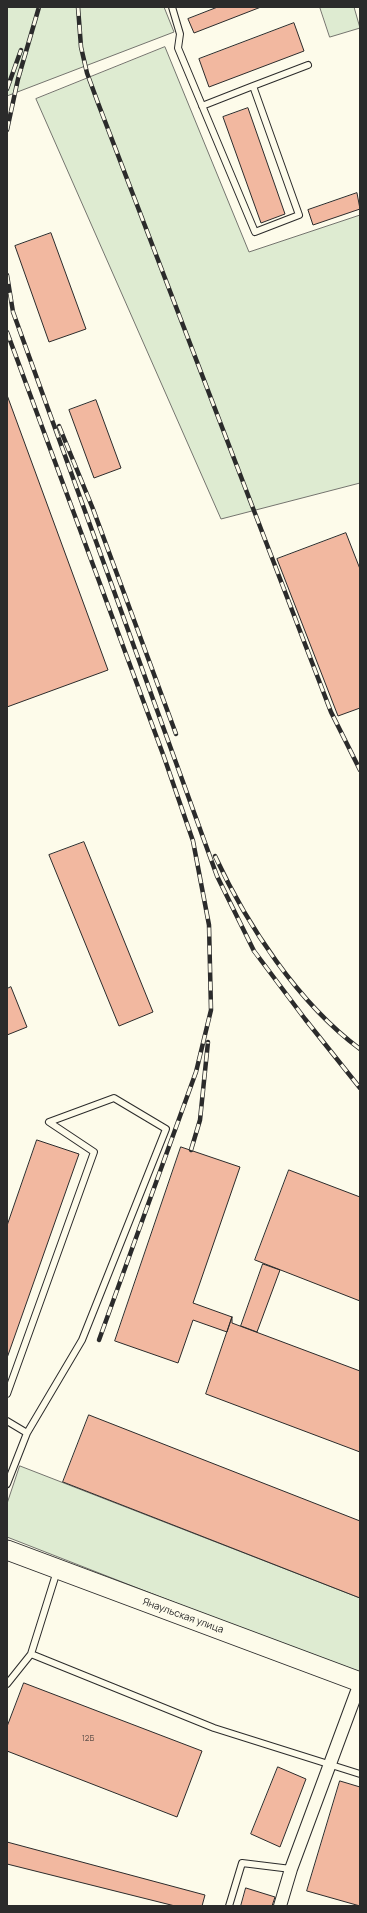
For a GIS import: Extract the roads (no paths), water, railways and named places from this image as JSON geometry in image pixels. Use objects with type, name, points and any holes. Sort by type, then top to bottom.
[{"type":"main road","name":"Янаульская улица","points":[[7,1550],[57,1570],[360,1682]]},
{"type":"street","points":[[280,1906],[291,1869],[360,1682]]},
{"type":"lane","points":[[172,7],[180,34],[178,48],[255,232],[298,215],[253,86]]},
{"type":"lane","points":[[202,106],[308,65]]},
{"type":"lane","points":[[7,1394],[94,1152],[49,1122],[114,1098],[166,1129],[82,1340],[27,1433],[7,1484]]},
{"type":"lane","points":[[7,1421],[27,1433]]},
{"type":"lane","points":[[7,1684],[31,1654],[57,1570]]},
{"type":"lane","points":[[31,1654],[214,1728],[360,1774]]},
{"type":"lane","points":[[229,1906],[242,1863],[291,1869]]},
{"type":"railway","points":[[7,130],[18,79],[39,7]]},
{"type":"railway","points":[[78,7],[81,47],[87,73],[98,103],[331,712],[360,770]]},
{"type":"railway","points":[[7,89],[21,50]]},
{"type":"railway","points":[[7,275],[13,312],[217,876],[254,951],[305,1019],[360,1088]]},
{"type":"railway","points":[[7,332],[164,757],[193,841],[209,925],[211,1010],[196,1072],[99,1340]]},
{"type":"railway","points":[[59,426],[93,509],[176,734]]},
{"type":"railway","points":[[215,856],[242,909],[276,961],[295,986],[316,1009],[337,1030],[360,1049]]},
{"type":"railway","points":[[191,1150],[200,1120],[208,1042]]}]
